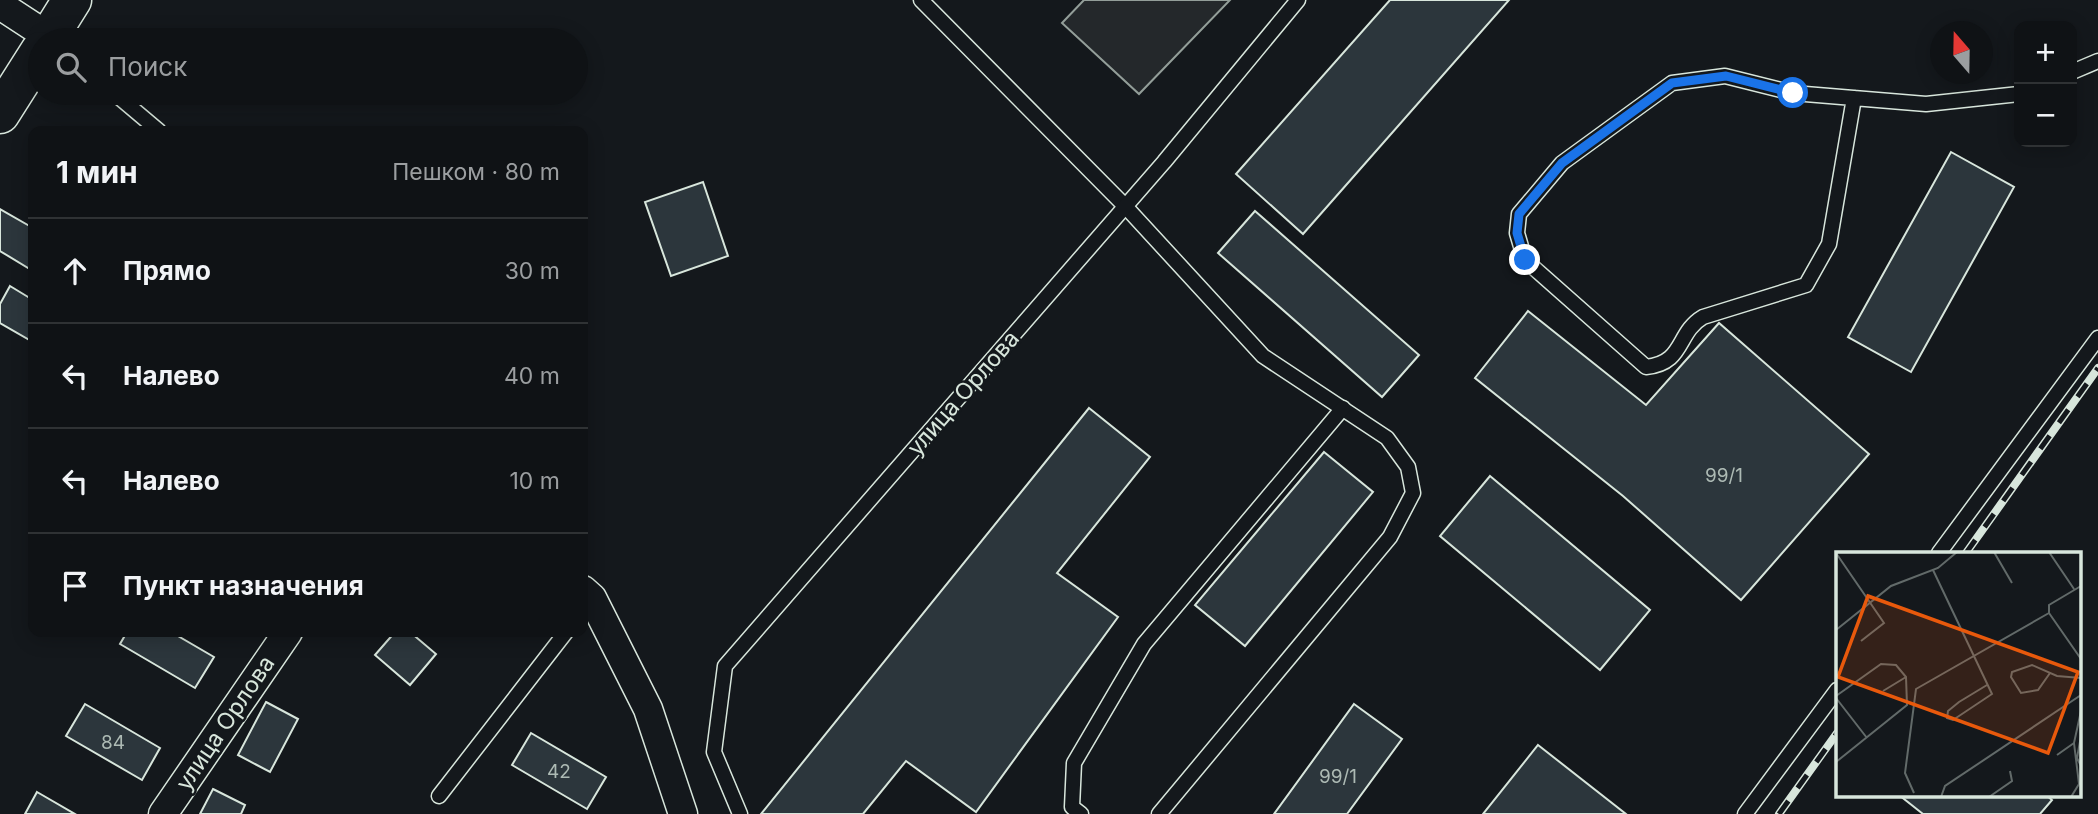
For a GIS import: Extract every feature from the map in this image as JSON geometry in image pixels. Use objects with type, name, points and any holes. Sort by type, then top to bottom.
[{"type":"street","points":[[55,28],[72,0]]},
{"type":"street","points":[[0,5],[29,28]]},
{"type":"street","points":[[0,114],[28,71]]},
{"type":"street","points":[[588,603],[648,709],[683,814]]},
{"type":"street","name":"улица Орлова","points":[[163,814],[285,637]]},
{"type":"lane","points":[[921,0],[1125,206],[1264,356],[1387,438],[1408,467],[1413,493],[1390,537],[1159,814]]},
{"type":"lane","name":"улица Орлова","points":[[740,814],[714,752],[725,666],[1125,206],[1298,0]]},
{"type":"lane","points":[[2077,70],[2098,61]]},
{"type":"lane","points":[[1854,98],[1829,244],[1806,285],[1703,317],[1692,323],[1677,354],[1660,366],[1646,367],[1525,260],[1517,233],[1519,214],[1562,163],[1672,83],[1726,76],[1793,93],[1854,98],[1926,104],[2014,95]]},
{"type":"lane","points":[[128,105],[153,126]]},
{"type":"lane","points":[[1939,552],[2098,338]]},
{"type":"lane","points":[[1080,814],[1072,807],[1074,763],[1144,644],[1343,408]]},
{"type":"lane","points":[[439,796],[562,637]]},
{"type":"lane","points":[[1745,814],[1836,691]]},
{"type":"shaded area","points":[[1084,0],[1230,0],[1139,94],[1062,23]]},
{"type":"building","points":[[1390,0],[1509,0],[1303,234],[1236,174]]},
{"type":"building","points":[[1951,152],[2014,187],[1911,372],[1848,337]]},
{"type":"building","points":[[703,182],[728,256],[671,276],[645,202]]},
{"type":"building","points":[[0,209],[28,225],[28,268],[0,251]]},
{"type":"building","points":[[1255,211],[1419,355],[1382,397],[1218,253]]},
{"type":"building","points":[[10,286],[28,297],[28,339],[0,323],[0,304]]},
{"type":"building","points":[[1528,311],[1646,405],[1719,323],[1869,454],[1741,600],[1623,496],[1475,378]]},
{"type":"building","points":[[1089,408],[1150,457],[1057,573],[1118,617],[976,812],[906,761],[863,814],[761,814]]},
{"type":"building","points":[[1324,452],[1373,492],[1245,646],[1195,605]]},
{"type":"building","points":[[1490,476],[1650,610],[1600,670],[1440,536]]},
{"type":"building","points":[[124,637],[180,637],[214,657],[195,688],[120,644]]},
{"type":"building","points":[[391,637],[416,637],[436,654],[410,685],[375,655]]},
{"type":"building","points":[[266,702],[298,719],[270,772],[238,755]]},
{"type":"building","points":[[85,704],[160,748],[142,780],[66,736]]},
{"type":"building","points":[[1354,704],[1402,739],[1347,814],[1274,814]]},
{"type":"building","points":[[531,733],[606,777],[587,809],[512,765]]},
{"type":"building","points":[[1538,745],[1626,814],[1483,814]]},
{"type":"building","points":[[213,789],[245,805],[241,814],[200,814]]},
{"type":"building","points":[[37,792],[75,814],[25,814]]},
{"type":"building","points":[[1900,796],[2047,796],[2052,800],[2040,814],[1923,814]]},
{"type":"railway","points":[[1967,552],[2098,368]]},
{"type":"railway","points":[[1779,814],[1836,734]]},
{"type":"route","points":[[1525,260],[1517,233],[1519,214],[1562,163],[1672,83],[1726,76],[1793,93]]}]
